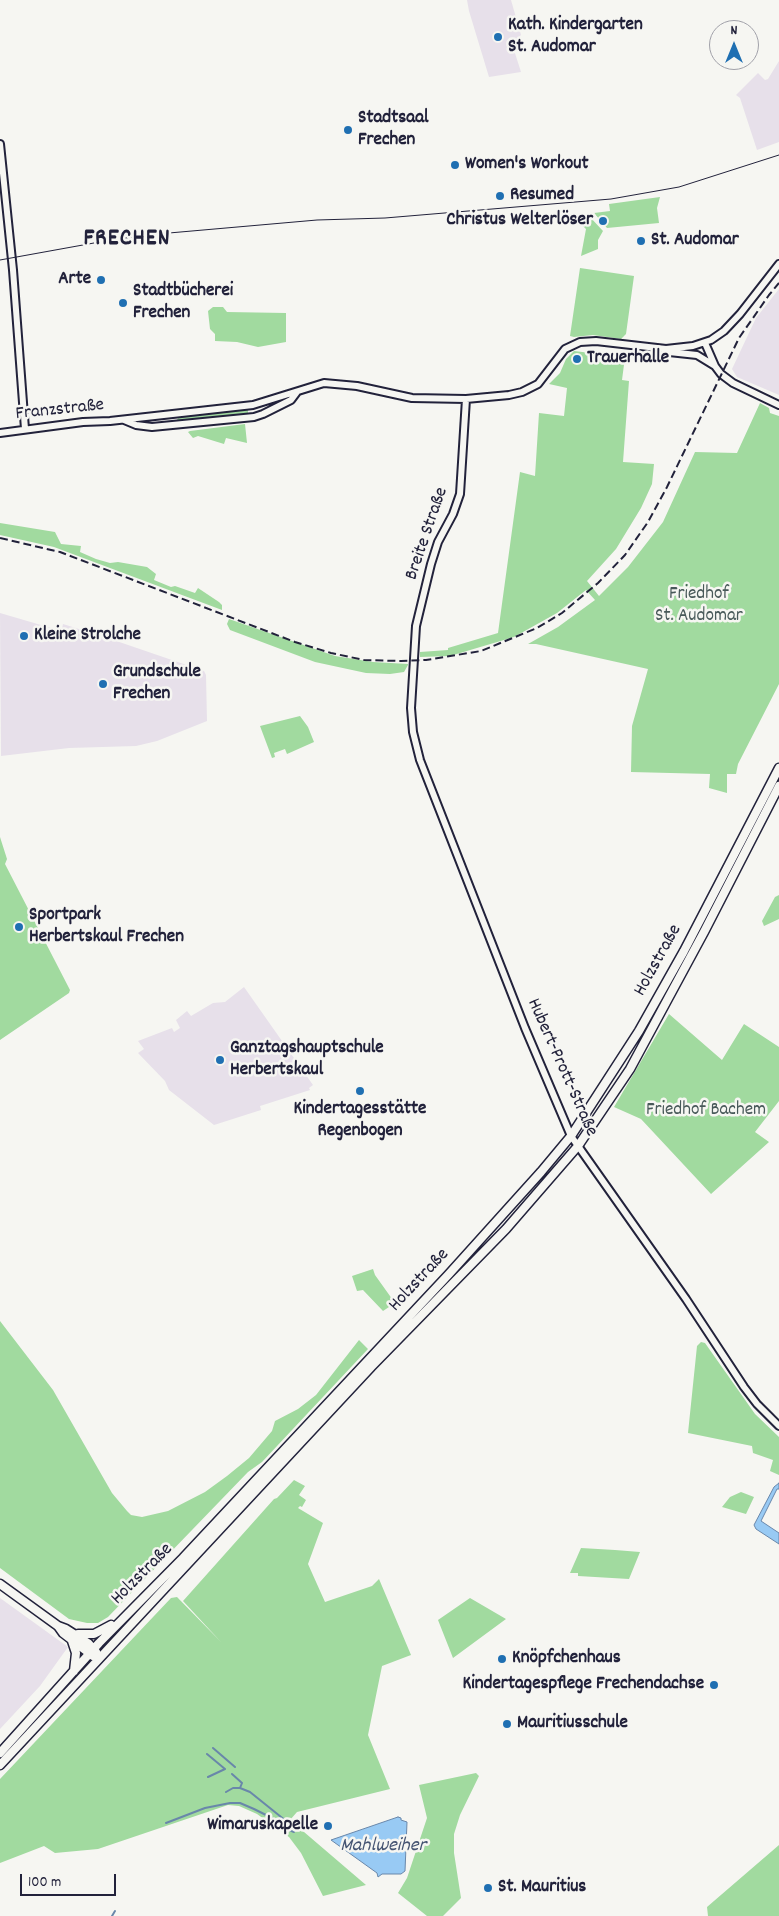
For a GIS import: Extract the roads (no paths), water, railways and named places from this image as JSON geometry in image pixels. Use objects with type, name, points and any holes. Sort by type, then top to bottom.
[{"type":"main road","name":"Holzstraße","points":[[0,1753],[123,1617],[183,1558],[429,1296],[571,1136],[639,1031],[684,951],[779,768]]},
{"type":"main road","name":"Holzstraße","points":[[0,1765],[371,1367],[506,1229],[578,1146],[630,1069],[704,932],[779,786]]},
{"type":"main road","points":[[0,1584],[100,1658]]},
{"type":"main road","points":[[73,1637],[94,1634],[123,1617]]},
{"type":"main road","points":[[73,1637],[76,1654],[74,1672]]},
{"type":"street","points":[[0,144],[13,270],[25,429]]},
{"type":"street","points":[[652,348],[679,348],[705,343],[724,331],[749,303],[779,264]]},
{"type":"street","points":[[122,420],[253,405],[320,384],[330,383],[357,386],[412,398],[466,399],[509,395],[530,388],[544,378],[559,356],[569,346],[586,341],[652,348],[697,356],[715,366]]},
{"type":"street","points":[[705,343],[715,366],[721,374],[733,383],[779,405]]},
{"type":"street","points":[[122,420],[136,425],[152,427],[254,417],[291,400],[298,392]]},
{"type":"street","name":"Breite Straße","points":[[411,708],[416,626],[421,601],[436,548],[453,514],[460,494],[466,399]]},
{"type":"street","name":"Franzstraße","points":[[0,433],[84,422],[122,420]]},
{"type":"street","name":"Hubert-Prott-Straße","points":[[411,708],[412,732],[420,760],[525,1028],[571,1136],[681,1291],[744,1387],[757,1404],[779,1426]]},
{"type":"water","points":[[779,1483],[779,1489],[777,1489],[761,1521],[779,1533],[779,1544],[756,1529],[754,1525],[774,1487]]},
{"type":"water","name":"Mahlweiher","points":[[398,1817],[407,1822],[405,1871],[401,1874],[382,1874],[378,1877],[377,1873],[331,1840]]},
{"type":"waterway","points":[[213,1748],[235,1767]]},
{"type":"waterway","points":[[207,1754],[225,1769],[208,1777]]},
{"type":"waterway","points":[[232,1774],[242,1783],[240,1788],[250,1792],[296,1829]]},
{"type":"waterway","points":[[226,1792],[233,1788],[240,1788]]},
{"type":"waterway","points":[[166,1823],[205,1808],[240,1803],[276,1820],[284,1828],[294,1832]]},
{"type":"waterway","points":[[112,1916],[115,1911]]},
{"type":"tram line","points":[[0,260],[116,239],[169,233],[317,220],[385,218],[611,199],[679,187],[779,155]]},
{"type":"railway","points":[[0,538],[60,552],[295,642],[331,653],[364,660],[401,661],[426,660],[481,651],[537,628],[562,613],[598,583],[625,555],[648,522],[667,487],[739,338],[779,283]]},
{"type":"place","name":"Kath. Kindergarten St. Audomar","points":[[498,37]]},
{"type":"place","name":"Stadtsaal Frechen","points":[[348,130]]},
{"type":"place","name":"Women's Workout","points":[[455,165]]},
{"type":"place","name":"Resumed","points":[[500,196]]},
{"type":"place","name":"Christus Welterlöser","points":[[603,221]]},
{"type":"place","name":"St. Audomar","points":[[641,241]]},
{"type":"place","name":"Arte","points":[[101,280]]},
{"type":"place","name":"Stadtbücherei Frechen","points":[[123,303]]},
{"type":"place","name":"Trauerhalle","points":[[577,359]]},
{"type":"place","name":"Kleine Strolche","points":[[24,636]]},
{"type":"place","name":"Grundschule Frechen","points":[[103,684]]},
{"type":"place","name":"Sportpark Herbertskaul Frechen","points":[[19,927]]},
{"type":"place","name":"Ganztagshauptschule Herbertskaul","points":[[220,1060]]},
{"type":"place","name":"Kindertagesstätte Regenbogen","points":[[360,1091]]},
{"type":"place","name":"Knöpfchenhaus","points":[[502,1659]]},
{"type":"place","name":"Kindertagespflege Frechendachse","points":[[714,1685]]},
{"type":"place","name":"Mauritiusschule","points":[[507,1724]]},
{"type":"place","name":"Wimaruskapelle","points":[[328,1826]]},
{"type":"place","name":"St. Mauritius","points":[[488,1888]]},
{"type":"district","name":"FRECHEN","points":[[127,241]]},
{"type":"park label","name":"Friedhof St. Audomar","points":[[699,606]]},
{"type":"park label","name":"Friedhof Bachem","points":[[706,1111]]}]
